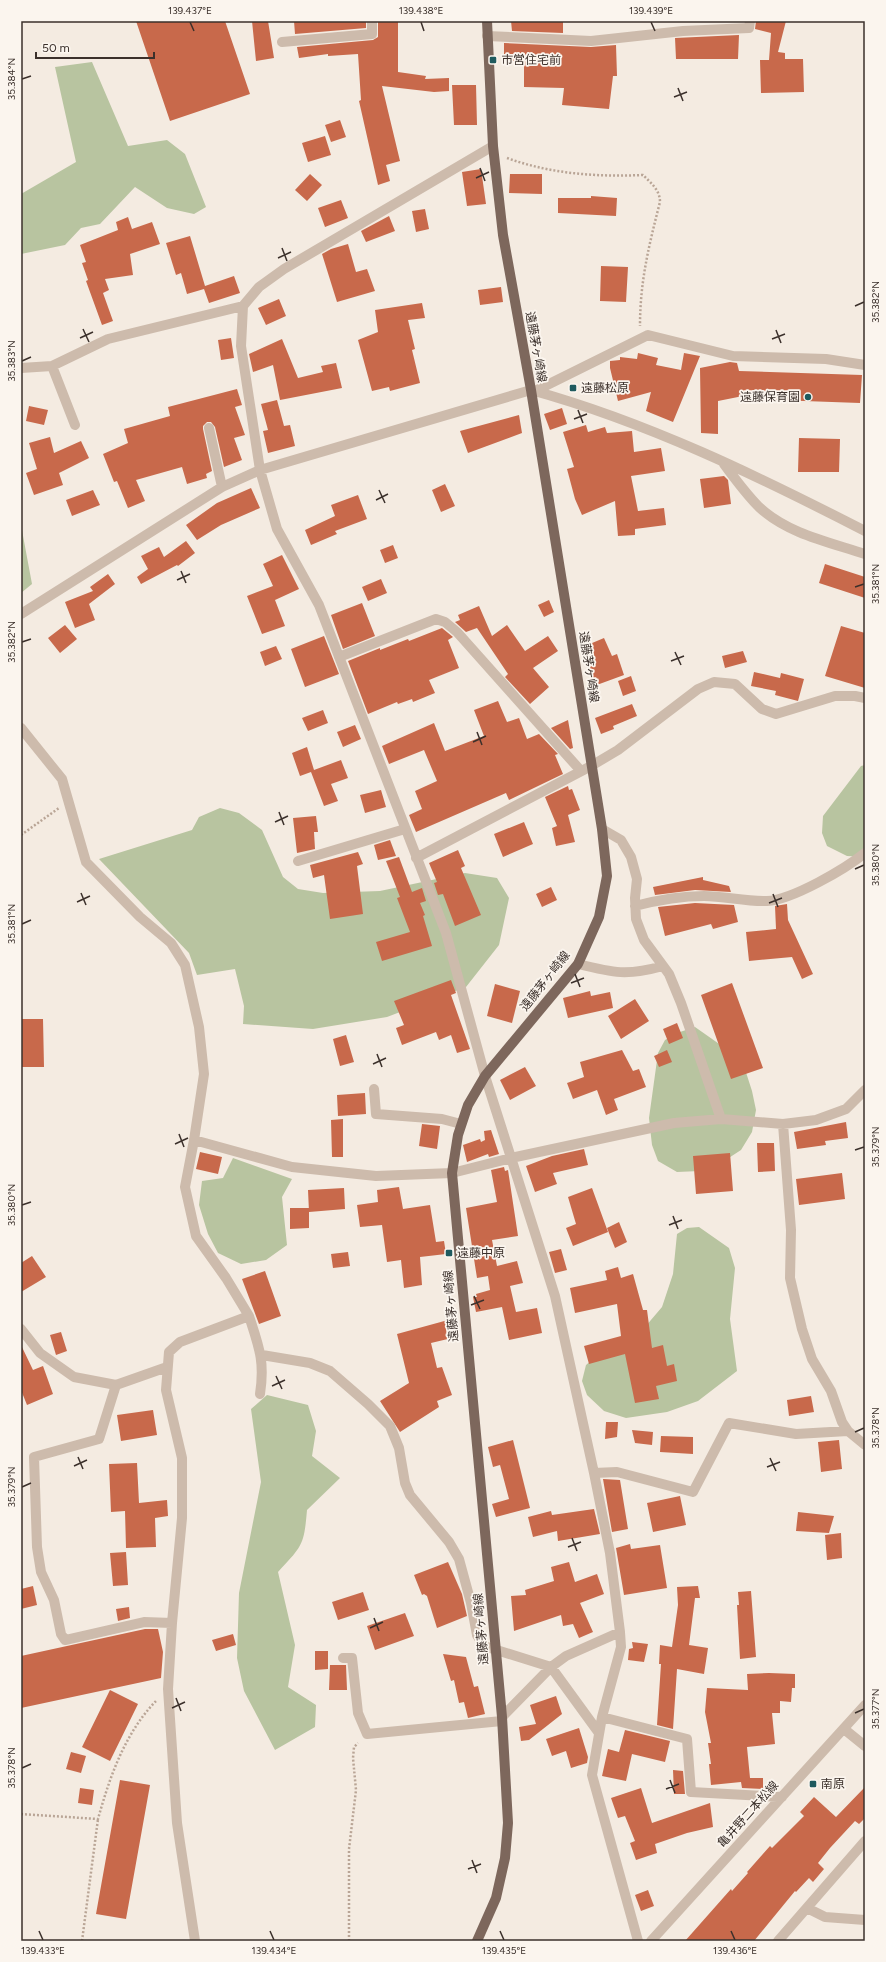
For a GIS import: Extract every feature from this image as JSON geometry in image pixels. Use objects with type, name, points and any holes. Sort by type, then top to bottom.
[{"type":"main road","name":"遠藤茅ヶ崎線","points":[[477,1941],[496,1898],[505,1858],[508,1823],[502,1719],[452,1173],[461,1124],[468,1105],[485,1076],[578,964],[600,916],[607,876],[602,829],[533,390],[503,235],[493,150],[487,21]]},
{"type":"street","points":[[282,42],[372,34],[372,21]]},
{"type":"street","points":[[488,36],[591,41],[683,31],[749,28],[750,21]]},
{"type":"street","points":[[21,368],[52,366],[108,339],[243,306],[259,287],[284,269],[493,150]]},
{"type":"street","points":[[243,306],[241,346],[260,470],[277,529],[319,605],[446,933],[485,1076],[555,1296],[610,1553],[620,1632],[621,1647],[602,1717],[592,1775],[638,1941]]},
{"type":"street","points":[[21,614],[222,487],[260,470],[533,390],[648,335],[733,356],[826,359],[865,365]]},
{"type":"street","points":[[52,366],[75,425]]},
{"type":"street","points":[[533,390],[554,396],[669,438],[778,487],[865,531]]},
{"type":"street","points":[[209,428],[222,487]]},
{"type":"street","points":[[723,462],[760,507],[779,522],[800,533],[865,554]]},
{"type":"street","points":[[339,657],[436,620],[446,622],[457,632],[582,771]]},
{"type":"street","points":[[416,858],[591,766],[618,750],[698,689],[714,682],[735,684],[762,710],[776,714],[835,696],[855,696],[865,698]]},
{"type":"street","points":[[21,728],[62,779],[86,862],[140,917],[171,943],[185,965],[199,1027],[204,1074],[185,1187],[196,1236],[226,1278],[249,1316],[262,1355],[263,1375],[260,1394]]},
{"type":"street","points":[[298,861],[405,829]]},
{"type":"street","points":[[602,829],[620,840],[631,857],[637,879],[635,906],[636,919],[644,940],[669,974],[681,1003],[721,1119]]},
{"type":"street","points":[[635,906],[671,897],[705,896],[768,901],[784,897],[840,872],[865,854]]},
{"type":"street","points":[[578,964],[606,971],[624,973],[639,972],[663,966]]},
{"type":"street","points":[[374,1089],[376,1114],[442,1119],[461,1124]]},
{"type":"street","points":[[194,1140],[292,1167],[376,1176],[452,1173],[511,1158],[674,1123],[721,1119],[783,1124],[816,1120],[846,1109],[865,1090]]},
{"type":"street","points":[[783,1124],[791,1230],[790,1278],[802,1329],[812,1359],[831,1391],[842,1422],[848,1431],[865,1445]]},
{"type":"street","points":[[195,1941],[177,1823],[168,1689],[172,1622],[182,1518],[182,1458],[166,1390],[167,1367],[169,1352],[180,1342],[249,1316]]},
{"type":"street","points":[[21,1329],[40,1353],[74,1377],[116,1385],[167,1367]]},
{"type":"street","points":[[262,1355],[310,1363],[330,1371],[368,1404],[390,1426],[399,1448],[410,1495],[449,1542],[458,1559],[471,1603],[476,1635],[484,1646],[551,1667],[599,1733]]},
{"type":"street","points":[[116,1385],[98,1439],[34,1457],[37,1547],[41,1572],[54,1600],[61,1634],[65,1640],[144,1622],[172,1622]]},
{"type":"street","points":[[594,1473],[616,1472],[693,1492],[729,1423],[796,1434],[848,1431]]},
{"type":"street","points":[[343,1658],[352,1658],[358,1713],[367,1734],[502,1719],[551,1667],[566,1656],[620,1632]]},
{"type":"street","name":"亀井野二本松線","points":[[651,1941],[865,1705]]},
{"type":"street","points":[[602,1717],[688,1739],[690,1792],[782,1797]]},
{"type":"street","points":[[844,1729],[865,1746]]},
{"type":"street","points":[[778,1941],[865,1841]]},
{"type":"street","points":[[807,1908],[824,1917],[865,1920]]},
{"type":"path","points":[[493,150],[532,167],[610,176],[642,175],[651,183],[660,195],[660,202],[646,254],[640,293],[640,339]]},
{"type":"path","points":[[21,835],[69,801]]},
{"type":"path","points":[[82,1941],[98,1819],[107,1786],[126,1742],[144,1714],[168,1689]]},
{"type":"path","points":[[349,1941],[349,1849],[356,1790],[353,1758],[354,1747],[367,1734]]},
{"type":"path","points":[[21,1814],[98,1819]]},
{"type":"green space","points":[[92,62],[128,146],[167,140],[185,154],[206,207],[194,214],[167,208],[135,187],[100,224],[81,228],[65,245],[21,254],[21,194],[76,162],[55,67]]},
{"type":"green space","points":[[21,525],[32,584],[21,593]]},
{"type":"green space","points":[[865,765],[865,857],[847,856],[827,846],[822,833],[823,816],[861,766]]},
{"type":"green space","points":[[220,808],[239,813],[262,830],[283,877],[298,889],[323,893],[380,891],[465,873],[497,878],[509,898],[499,945],[466,987],[387,1017],[313,1029],[243,1024],[244,1006],[235,969],[197,975],[189,953],[99,859],[192,830],[199,817]]},
{"type":"green space","points":[[695,1027],[742,1060],[752,1091],[756,1110],[752,1132],[741,1150],[721,1163],[700,1171],[677,1172],[658,1161],[652,1145],[649,1118],[658,1053],[665,1040],[677,1033]]},
{"type":"green space","points":[[233,1158],[292,1179],[282,1197],[287,1245],[266,1260],[241,1264],[218,1253],[208,1234],[199,1205],[202,1181],[223,1178]]},
{"type":"green space","points":[[699,1227],[729,1248],[735,1268],[730,1319],[737,1371],[698,1401],[667,1412],[626,1418],[604,1411],[587,1395],[582,1381],[586,1365],[609,1345],[645,1327],[662,1307],[673,1274],[677,1234],[687,1228]]},
{"type":"green space","points":[[267,1395],[308,1405],[316,1431],[312,1456],[340,1478],[307,1510],[303,1539],[297,1550],[278,1572],[295,1645],[288,1687],[316,1705],[315,1727],[275,1750],[244,1691],[237,1658],[239,1593],[261,1482],[251,1409]]},
{"type":"building","points":[[136,21],[225,21],[250,94],[170,121]]},
{"type":"building","points":[[252,21],[268,21],[274,58],[256,61]]},
{"type":"building","points":[[294,21],[366,21],[366,28],[295,34]]},
{"type":"building","points":[[378,21],[398,21],[398,72],[426,76],[425,79],[449,78],[449,91],[434,92],[382,86],[400,161],[386,165],[390,181],[378,185],[359,101],[361,100],[358,54],[328,56],[328,54],[299,58],[297,47],[373,40],[378,37]]},
{"type":"building","points":[[511,21],[563,21],[563,33],[512,31]]},
{"type":"building","points":[[756,21],[786,21],[778,52],[785,53],[785,59],[803,59],[804,92],[761,93],[760,60],[769,60],[771,33],[755,29]]},
{"type":"building","points":[[739,35],[738,59],[676,59],[675,38]]},
{"type":"building","points":[[504,43],[591,47],[616,45],[617,76],[613,76],[609,109],[562,105],[564,88],[524,87],[524,61],[504,61]]},
{"type":"building","points":[[452,85],[476,85],[477,125],[454,125]]},
{"type":"building","points":[[340,120],[346,137],[331,142],[325,125]]},
{"type":"building","points":[[325,136],[331,155],[308,162],[302,143]]},
{"type":"building","points":[[481,169],[486,204],[467,206],[462,172]]},
{"type":"building","points":[[310,174],[322,185],[307,201],[295,190]]},
{"type":"building","points":[[510,174],[542,174],[542,194],[509,193]]},
{"type":"building","points":[[591,196],[617,198],[616,216],[558,213],[558,198],[591,198]]},
{"type":"building","points":[[341,200],[348,218],[325,227],[318,208]]},
{"type":"building","points":[[425,209],[429,229],[416,232],[412,211]]},
{"type":"building","points":[[389,216],[395,231],[366,242],[361,231]]},
{"type":"building","points":[[128,217],[132,229],[152,222],[160,244],[130,254],[133,275],[105,279],[109,290],[103,293],[113,321],[102,325],[86,281],[88,280],[82,263],[86,262],[80,245],[118,230],[116,222]]},
{"type":"building","points":[[190,236],[205,286],[234,276],[240,293],[209,303],[204,289],[187,294],[181,273],[176,275],[166,243]]},
{"type":"building","points":[[348,244],[356,272],[367,269],[375,291],[337,302],[322,254],[331,249]]},
{"type":"building","points":[[601,266],[628,267],[626,302],[600,301]]},
{"type":"building","points":[[501,287],[503,302],[480,305],[478,290]]},
{"type":"building","points":[[279,299],[286,316],[266,325],[258,308]]},
{"type":"building","points":[[422,303],[425,318],[408,320],[415,349],[412,350],[420,383],[390,391],[389,387],[372,391],[358,340],[378,332],[375,310]]},
{"type":"building","points":[[231,338],[234,358],[221,360],[218,340]]},
{"type":"building","points":[[282,339],[298,378],[323,372],[321,366],[336,363],[342,388],[280,400],[273,365],[253,372],[249,354]]},
{"type":"building","points":[[638,353],[658,358],[656,365],[681,370],[684,353],[700,356],[673,422],[646,411],[651,392],[618,401],[610,368],[610,361],[620,360],[620,357],[637,359]]},
{"type":"building","points":[[730,362],[737,363],[739,371],[862,375],[860,403],[748,399],[748,395],[718,401],[718,434],[701,433],[700,368]]},
{"type":"building","points":[[237,389],[242,405],[235,407],[245,435],[234,438],[242,460],[224,467],[215,427],[211,422],[207,422],[203,426],[203,429],[212,471],[206,474],[207,478],[187,484],[182,467],[136,480],[145,501],[128,508],[117,481],[114,482],[103,454],[128,443],[124,429],[170,416],[168,407]]},
{"type":"building","points":[[277,400],[284,426],[290,425],[295,446],[268,453],[263,431],[268,430],[261,404]]},
{"type":"building","points":[[29,406],[48,410],[44,425],[26,421]]},
{"type":"building","points":[[562,408],[567,424],[550,430],[544,414]]},
{"type":"building","points":[[519,415],[522,433],[468,453],[460,431]]},
{"type":"building","points":[[586,425],[588,432],[605,427],[607,433],[632,431],[634,452],[661,448],[665,471],[631,476],[638,511],[664,508],[666,525],[635,529],[635,535],[618,536],[615,501],[582,515],[575,499],[567,469],[574,467],[563,432]]},
{"type":"building","points":[[50,437],[54,453],[81,441],[89,458],[59,473],[63,485],[34,495],[26,473],[37,469],[29,443]]},
{"type":"building","points":[[799,438],[840,439],[839,472],[798,472]]},
{"type":"building","points":[[724,476],[728,480],[731,504],[704,508],[700,479]]},
{"type":"building","points":[[445,484],[455,506],[441,512],[432,490]]},
{"type":"building","points":[[251,488],[260,508],[221,525],[197,540],[186,525],[217,503]]},
{"type":"building","points":[[93,490],[100,505],[72,516],[66,500]]},
{"type":"building","points":[[358,495],[367,519],[335,531],[337,534],[311,545],[305,530],[335,516],[331,505]]},
{"type":"building","points":[[186,541],[195,553],[178,566],[177,565],[141,584],[137,577],[148,569],[141,556],[159,547],[164,557]]},
{"type":"building","points":[[393,545],[398,558],[385,563],[380,550]]},
{"type":"building","points":[[282,555],[299,589],[275,600],[285,626],[262,634],[247,596],[273,586],[263,564]]},
{"type":"building","points":[[825,564],[865,577],[865,598],[819,583]]},
{"type":"building","points":[[108,574],[115,584],[89,604],[95,620],[75,628],[65,602],[93,591],[90,587]]},
{"type":"building","points":[[381,579],[387,593],[368,601],[362,587]]},
{"type":"building","points":[[549,600],[554,612],[544,617],[538,605]]},
{"type":"building","points":[[362,603],[375,636],[343,649],[331,615]]},
{"type":"building","points":[[479,606],[492,636],[507,625],[525,651],[548,636],[558,651],[533,668],[549,687],[530,704],[505,677],[508,674],[477,628],[466,632],[455,622],[460,620],[458,615]]},
{"type":"building","points":[[65,625],[77,639],[60,653],[48,638]]},
{"type":"building","points":[[841,626],[865,633],[865,688],[825,676]]},
{"type":"building","points":[[442,628],[453,637],[448,640],[459,668],[429,680],[435,693],[413,702],[412,699],[398,704],[397,702],[368,714],[348,661],[380,648],[380,650],[408,639],[409,641]]},
{"type":"building","points":[[324,636],[339,674],[305,687],[291,649]]},
{"type":"building","points":[[604,638],[612,656],[617,654],[624,675],[594,686],[586,665],[593,662],[585,646]]},
{"type":"building","points":[[276,646],[282,659],[265,666],[260,652]]},
{"type":"building","points":[[743,651],[747,662],[725,668],[722,656]]},
{"type":"building","points":[[754,672],[780,678],[781,673],[804,679],[798,701],[775,695],[776,691],[751,686]]},
{"type":"building","points":[[631,676],[636,691],[623,696],[618,681]]},
{"type":"building","points":[[498,701],[507,722],[519,718],[527,739],[539,734],[558,754],[555,755],[563,774],[509,800],[506,793],[416,832],[409,815],[422,809],[415,791],[437,781],[424,750],[389,764],[382,746],[434,723],[445,751],[484,736],[474,710]]},
{"type":"building","points":[[632,704],[637,716],[613,726],[614,729],[601,734],[595,718]]},
{"type":"building","points":[[323,710],[328,723],[308,731],[302,718]]},
{"type":"building","points":[[568,720],[573,748],[570,749],[551,728]]},
{"type":"building","points":[[355,725],[361,739],[343,747],[337,732]]},
{"type":"building","points":[[307,747],[314,770],[341,760],[348,778],[331,784],[338,801],[324,806],[311,772],[300,776],[292,753]]},
{"type":"building","points":[[568,786],[569,790],[572,789],[580,810],[568,815],[575,842],[556,846],[552,828],[557,826],[545,797]]},
{"type":"building","points":[[381,790],[386,807],[365,813],[360,795]]},
{"type":"building","points":[[316,816],[318,832],[314,832],[315,849],[297,853],[293,818]]},
{"type":"building","points":[[524,822],[533,844],[503,857],[494,834]]},
{"type":"building","points":[[390,840],[396,856],[378,860],[374,845]]},
{"type":"building","points":[[458,850],[465,866],[461,868],[481,915],[455,926],[443,894],[438,895],[434,883],[437,882],[429,863]]},
{"type":"building","points":[[358,852],[363,864],[357,866],[363,914],[330,919],[324,875],[313,878],[310,865]]},
{"type":"building","points":[[399,857],[412,892],[422,888],[426,901],[420,903],[425,915],[423,916],[432,946],[382,961],[376,942],[410,932],[397,898],[400,897],[386,861]]},
{"type":"building","points":[[703,877],[703,880],[729,886],[731,892],[695,890],[655,895],[653,887]]},
{"type":"building","points":[[551,887],[557,900],[542,907],[536,894]]},
{"type":"building","points":[[695,903],[734,905],[738,922],[713,929],[711,924],[665,936],[658,907]]},
{"type":"building","points":[[787,904],[788,920],[813,974],[802,979],[792,957],[749,961],[746,932],[776,929],[775,906]]},
{"type":"building","points":[[451,980],[456,993],[451,995],[470,1049],[457,1053],[451,1035],[439,1040],[436,1032],[402,1045],[396,1028],[404,1025],[394,1001]]},
{"type":"building","points":[[732,983],[763,1068],[731,1079],[701,995]]},
{"type":"building","points":[[495,984],[520,991],[512,1023],[487,1016]]},
{"type":"building","points":[[590,991],[591,996],[610,992],[613,1008],[568,1018],[563,998]]},
{"type":"building","points":[[635,999],[649,1021],[621,1039],[608,1016]]},
{"type":"building","points":[[21,1019],[43,1019],[44,1067],[21,1067]]},
{"type":"building","points":[[677,1023],[683,1038],[669,1044],[663,1029]]},
{"type":"building","points":[[346,1035],[354,1062],[340,1066],[333,1039]]},
{"type":"building","points":[[622,1050],[633,1071],[639,1069],[646,1087],[614,1099],[618,1110],[606,1115],[597,1090],[573,1099],[567,1083],[584,1077],[580,1062]]},
{"type":"building","points":[[667,1050],[672,1062],[659,1067],[654,1056]]},
{"type":"building","points":[[525,1067],[536,1086],[510,1100],[500,1080]]},
{"type":"building","points":[[365,1093],[366,1114],[338,1116],[337,1095]]},
{"type":"building","points":[[343,1119],[343,1157],[332,1157],[331,1120]]},
{"type":"building","points":[[846,1122],[848,1138],[825,1141],[826,1145],[797,1149],[794,1132]]},
{"type":"building","points":[[422,1124],[440,1126],[437,1149],[419,1146]]},
{"type":"building","points":[[491,1130],[499,1154],[489,1157],[488,1154],[467,1162],[463,1145],[480,1139],[481,1142],[485,1140],[484,1131]]},
{"type":"building","points":[[757,1143],[774,1143],[775,1171],[758,1172]]},
{"type":"building","points":[[584,1149],[588,1165],[553,1173],[557,1184],[535,1192],[526,1166],[552,1156]]},
{"type":"building","points":[[200,1152],[222,1157],[218,1174],[196,1169]]},
{"type":"building","points":[[730,1153],[733,1191],[696,1194],[693,1156]]},
{"type":"building","points":[[504,1167],[505,1171],[508,1170],[518,1236],[492,1240],[497,1266],[517,1261],[523,1283],[510,1286],[516,1312],[537,1308],[542,1333],[509,1340],[502,1307],[476,1312],[473,1297],[477,1297],[476,1294],[490,1290],[488,1276],[477,1278],[466,1208],[497,1202],[491,1170]]},
{"type":"building","points":[[842,1173],[845,1199],[799,1205],[796,1179]]},
{"type":"building","points":[[399,1187],[403,1209],[430,1205],[436,1242],[444,1241],[446,1254],[420,1257],[422,1285],[404,1288],[401,1260],[387,1262],[382,1225],[360,1227],[357,1205],[378,1202],[377,1190]]},
{"type":"building","points":[[344,1188],[345,1209],[309,1212],[308,1190]]},
{"type":"building","points":[[592,1188],[608,1232],[573,1246],[566,1228],[576,1224],[568,1197]]},
{"type":"building","points":[[290,1208],[309,1208],[309,1228],[290,1229]]},
{"type":"building","points":[[619,1222],[627,1242],[615,1248],[607,1228]]},
{"type":"building","points":[[561,1249],[567,1270],[555,1273],[549,1252]]},
{"type":"building","points":[[348,1252],[350,1266],[333,1268],[331,1254]]},
{"type":"building","points":[[32,1256],[46,1277],[21,1292],[21,1263]]},
{"type":"building","points":[[618,1267],[621,1278],[633,1274],[643,1310],[647,1310],[652,1348],[663,1345],[667,1366],[674,1364],[677,1381],[656,1386],[659,1399],[635,1403],[625,1354],[589,1364],[584,1346],[621,1336],[617,1304],[575,1313],[570,1288],[607,1280],[605,1271]]},
{"type":"building","points":[[265,1271],[281,1316],[259,1324],[242,1279]]},
{"type":"building","points":[[448,1320],[452,1338],[431,1343],[437,1368],[442,1367],[452,1395],[437,1401],[439,1407],[400,1432],[380,1401],[409,1383],[397,1334]]},
{"type":"building","points":[[61,1332],[67,1351],[56,1355],[50,1335]]},
{"type":"building","points":[[21,1345],[33,1370],[43,1366],[53,1394],[27,1405],[21,1390]]},
{"type":"building","points":[[811,1396],[814,1412],[789,1416],[787,1400]]},
{"type":"building","points":[[153,1410],[157,1435],[121,1441],[117,1415]]},
{"type":"building","points":[[606,1422],[618,1422],[617,1437],[605,1439]]},
{"type":"building","points":[[632,1430],[653,1432],[652,1445],[635,1443]]},
{"type":"building","points":[[661,1436],[693,1437],[693,1454],[660,1452]]},
{"type":"building","points":[[513,1440],[530,1508],[496,1517],[492,1504],[509,1499],[500,1465],[493,1467],[488,1447]]},
{"type":"building","points":[[839,1440],[842,1469],[821,1472],[818,1442]]},
{"type":"building","points":[[137,1463],[139,1503],[167,1500],[168,1516],[155,1518],[156,1547],[126,1548],[125,1511],[111,1512],[109,1464]]},
{"type":"building","points":[[603,1479],[620,1480],[628,1529],[612,1532]]},
{"type":"building","points":[[680,1496],[686,1525],[653,1532],[647,1503]]},
{"type":"building","points":[[594,1509],[600,1534],[558,1541],[557,1531],[533,1537],[528,1517],[551,1511],[552,1515]]},
{"type":"building","points":[[798,1512],[834,1516],[829,1533],[796,1531]]},
{"type":"building","points":[[841,1533],[842,1558],[827,1560],[825,1535]]},
{"type":"building","points":[[630,1544],[631,1549],[660,1545],[667,1588],[624,1595],[616,1548]]},
{"type":"building","points":[[126,1552],[128,1585],[113,1586],[110,1553]]},
{"type":"building","points":[[448,1562],[462,1594],[467,1616],[437,1628],[427,1596],[424,1594],[422,1595],[414,1575]]},
{"type":"building","points":[[569,1562],[575,1582],[597,1574],[604,1594],[580,1603],[593,1632],[579,1638],[573,1624],[563,1626],[561,1615],[514,1631],[511,1596],[526,1595],[525,1590],[554,1581],[551,1567]]},
{"type":"building","points":[[33,1586],[37,1605],[21,1609],[21,1589]]},
{"type":"building","points":[[698,1586],[700,1598],[695,1598],[689,1645],[708,1648],[704,1674],[677,1669],[673,1729],[657,1725],[661,1664],[659,1664],[660,1645],[672,1647],[678,1605],[677,1587]]},
{"type":"building","points":[[751,1591],[756,1657],[740,1659],[737,1605],[739,1605],[738,1592]]},
{"type":"building","points":[[363,1592],[369,1610],[338,1620],[332,1602]]},
{"type":"building","points":[[129,1607],[130,1618],[118,1621],[116,1609]]},
{"type":"building","points":[[405,1613],[414,1636],[375,1650],[367,1626]]},
{"type":"building","points":[[145,1629],[158,1629],[163,1652],[161,1678],[21,1708],[21,1656]]},
{"type":"building","points":[[233,1634],[236,1645],[216,1651],[212,1640]]},
{"type":"building","points":[[632,1642],[648,1644],[644,1662],[628,1660],[629,1649],[633,1648]]},
{"type":"building","points":[[315,1651],[328,1651],[328,1669],[315,1670]]},
{"type":"building","points":[[443,1654],[466,1657],[474,1687],[478,1686],[485,1714],[468,1718],[464,1702],[459,1703],[454,1680],[451,1681]]},
{"type":"building","points":[[330,1665],[346,1665],[347,1690],[329,1690]]},
{"type":"building","points":[[747,1674],[795,1674],[795,1688],[792,1688],[791,1702],[780,1701],[780,1713],[772,1713],[775,1744],[747,1747],[750,1778],[763,1778],[763,1789],[742,1788],[741,1782],[711,1785],[709,1764],[711,1764],[708,1743],[711,1743],[705,1712],[707,1688],[748,1690]]},
{"type":"building","points":[[110,1690],[138,1704],[110,1761],[82,1747]]},
{"type":"building","points":[[556,1696],[562,1714],[529,1740],[521,1741],[519,1727],[536,1724],[530,1705]]},
{"type":"building","points":[[579,1728],[588,1757],[587,1763],[571,1768],[566,1751],[552,1756],[546,1739]]},
{"type":"building","points":[[625,1730],[670,1741],[665,1762],[632,1754],[626,1781],[602,1776],[608,1749],[619,1752]]},
{"type":"building","points":[[71,1752],[86,1756],[81,1773],[66,1769]]},
{"type":"building","points":[[673,1770],[683,1771],[685,1794],[674,1794]]},
{"type":"building","points":[[120,1780],[150,1785],[126,1919],[96,1914]]},
{"type":"building","points":[[865,1787],[865,1818],[859,1824],[855,1821],[830,1848],[818,1863],[824,1869],[813,1882],[809,1878],[796,1892],[795,1891],[754,1941],[685,1941],[731,1889],[732,1891],[770,1846],[772,1848],[804,1816],[800,1812],[814,1797],[836,1817]]},
{"type":"building","points":[[80,1788],[94,1790],[92,1805],[78,1803]]},
{"type":"building","points":[[641,1788],[652,1823],[710,1803],[713,1827],[687,1833],[655,1844],[657,1853],[636,1860],[630,1843],[635,1841],[625,1816],[618,1818],[611,1798]]},
{"type":"building","points":[[648,1890],[654,1906],[641,1911],[635,1895]]},
{"type":"place","name":"市営住宅前","points":[[493,60]]},
{"type":"place","name":"遠藤松原","points":[[573,388]]},
{"type":"place","name":"遠藤保育園","points":[[808,397]]},
{"type":"place","name":"遠藤中原","points":[[449,1253]]},
{"type":"place","name":"南原","points":[[813,1784]]}]
